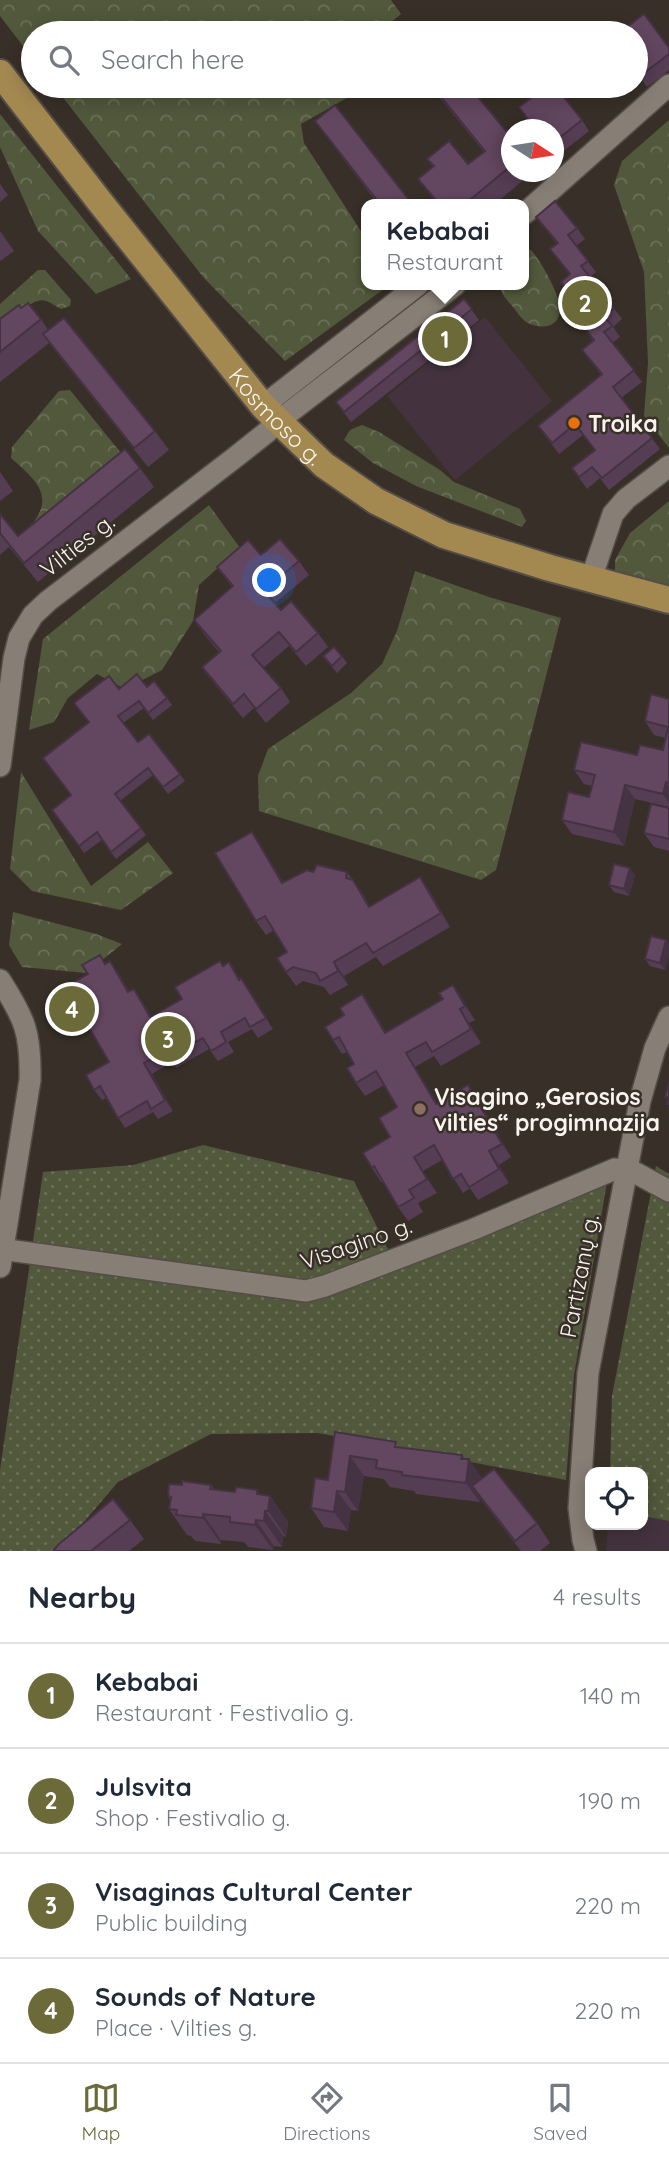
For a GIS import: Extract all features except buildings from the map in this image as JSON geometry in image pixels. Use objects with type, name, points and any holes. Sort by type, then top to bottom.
[{"type":"main road","name":"Kosmoso g.","points":[[0,73],[270,414],[324,465],[376,501],[418,523],[472,545],[669,600]]},
{"type":"street","points":[[529,211],[669,85]]},
{"type":"street","points":[[270,414],[412,290]]},
{"type":"street","points":[[270,414],[448,290]]},
{"type":"street","name":"Vilties g.","points":[[0,766],[14,658],[19,638],[33,615],[267,432],[270,414]]},
{"type":"street","points":[[591,579],[614,514],[626,499],[669,466]]},
{"type":"street","points":[[0,980],[26,1026],[31,1050],[30,1080],[1,1255]]},
{"type":"street","name":"Partizanų g.","points":[[586,1551],[579,1508],[587,1373],[646,1073],[669,1017]]},
{"type":"street","name":"Visagino g.","points":[[1,1255],[306,1291],[474,1229],[615,1169],[626,1170]]},
{"type":"street","points":[[626,1170],[669,1191]]},
{"type":"shaded area","points":[[485,317],[552,401],[455,480],[387,396]]},
{"type":"shaded area","points":[[648,1517],[669,1521],[669,1551],[606,1551],[608,1530],[648,1530]]},
{"type":"green space","points":[[0,0],[391,0],[401,14],[393,21],[21,21],[21,43],[0,16]]},
{"type":"green space","points":[[63,98],[347,98],[301,124],[304,143],[361,231],[361,290],[383,290],[285,361],[203,277]]},
{"type":"green space","points":[[0,114],[131,279],[96,294],[38,231],[0,147]]},
{"type":"green space","points":[[669,120],[669,448],[644,416],[648,363],[644,272],[614,185],[622,161]]},
{"type":"green space","points":[[531,250],[557,295],[560,309],[557,320],[544,326],[526,322],[501,290],[529,290]]},
{"type":"green space","points":[[38,270],[45,270],[71,300],[70,306],[61,309],[50,302],[34,302],[0,331],[0,304]]},
{"type":"green space","points":[[70,390],[125,458],[24,533],[40,511],[41,493],[37,484],[11,458],[12,447],[59,391]]},
{"type":"green space","points":[[362,425],[379,432],[440,470],[454,482],[520,509],[526,521],[522,527],[416,486],[373,463],[344,440],[350,430]]},
{"type":"green space","points":[[669,501],[669,588],[615,575],[615,560],[630,533]]},
{"type":"green space","points":[[209,505],[240,548],[199,585],[193,621],[162,670],[125,689],[97,674],[68,698],[54,722],[29,730],[43,639]]},
{"type":"green space","points":[[415,571],[561,618],[496,870],[481,880],[259,811],[258,776],[268,749],[351,693],[382,664],[397,631]]},
{"type":"green space","points":[[21,772],[91,886],[148,842],[173,873],[121,910],[32,891],[10,869]]},
{"type":"green space","points":[[13,912],[96,934],[122,944],[86,973],[22,967],[9,945]]},
{"type":"green space","points":[[203,1145],[354,1181],[390,1253],[611,1159],[574,1375],[566,1480],[318,1433],[211,1434],[118,1482],[59,1551],[0,1551],[0,1470],[43,1172],[133,1165]]},
{"type":"green space","points":[[656,1166],[669,1174],[669,1521],[648,1517],[648,1467],[610,1467],[612,1396]]},
{"type":"place","name":"Julsvita","points":[[585,303]]},
{"type":"place","name":"Kebabai","points":[[445,339]]},
{"type":"place","name":"Troika","points":[[574,423]]},
{"type":"place","name":"Sounds of Nature","points":[[72,1009]]},
{"type":"place","name":"Visaginas Cultural Center","points":[[168,1039]]},
{"type":"place","name":"Visagino „Gerosios vilties“ progimnazija","points":[[420,1109]]}]
